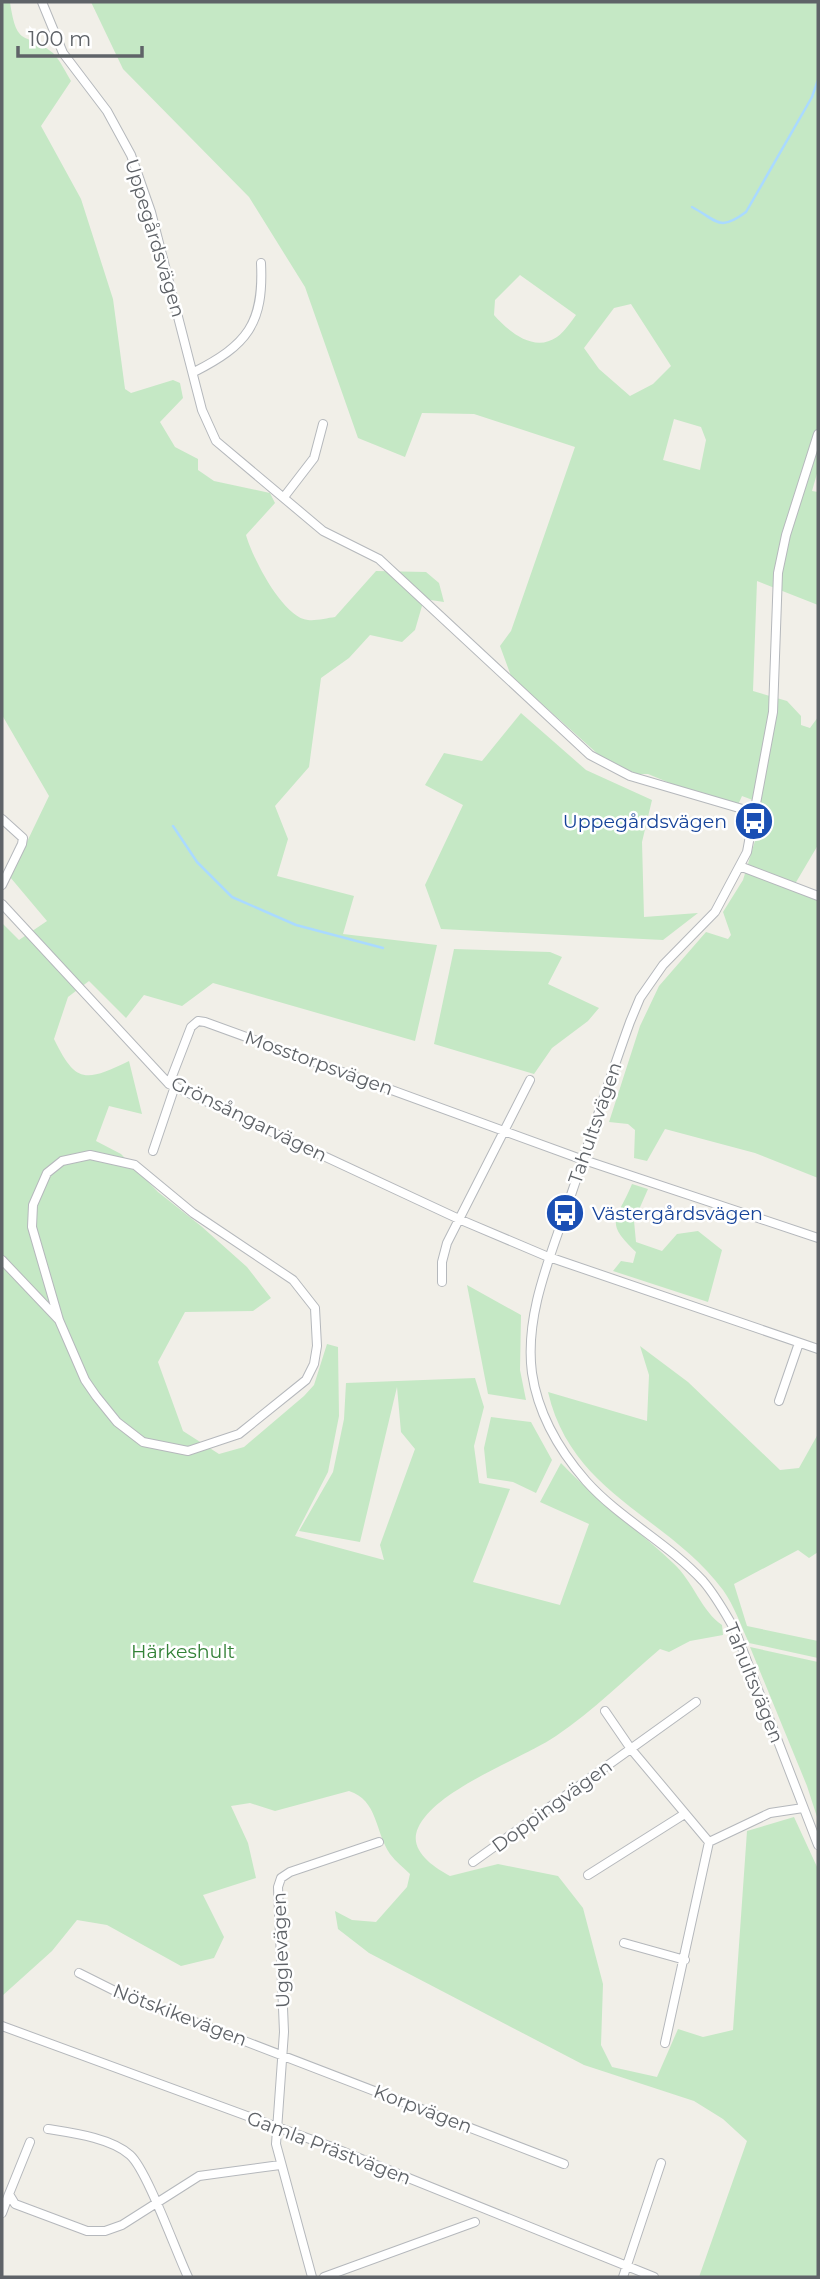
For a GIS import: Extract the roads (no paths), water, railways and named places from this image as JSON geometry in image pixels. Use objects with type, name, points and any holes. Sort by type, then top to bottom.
[{"type":"street","name":"Uppegårdsvägen","points":[[42,2],[63,53],[107,111],[131,155],[151,212],[202,410],[216,441],[323,531],[379,559],[560,730],[598,761],[630,776],[756,813]]},
{"type":"street","points":[[194,372],[234,349],[248,334],[259,314],[263,288],[261,263]]},
{"type":"street","points":[[284,496],[314,458],[323,424]]},
{"type":"street","name":"Tahultsvägen","points":[[818,434],[786,535],[778,573],[773,712],[756,813],[741,867],[715,912],[663,965],[640,998],[587,1161],[551,1258],[535,1309],[531,1340],[532,1372],[542,1413],[560,1448],[589,1484],[678,1557],[704,1582],[735,1630],[803,1808],[814,1824],[818,1845]]},
{"type":"street","points":[[2,819],[23,838],[23,844],[2,885]]},
{"type":"street","points":[[741,867],[818,896]]},
{"type":"street","name":"Grönsångarvägen","points":[[2,904],[172,1085],[461,1220],[551,1258]]},
{"type":"street","name":"Mosstorpsvägen","points":[[172,1085],[191,1027],[198,1021],[205,1022],[587,1161],[818,1238]]},
{"type":"street","points":[[442,1282],[447,1243],[506,1132],[530,1080]]},
{"type":"street","points":[[153,1151],[172,1085]]},
{"type":"street","points":[[2,1260],[59,1320],[85,1380],[117,1422],[143,1442],[188,1451],[239,1434],[306,1380],[314,1364],[317,1346],[315,1308],[293,1280],[193,1213],[135,1165],[90,1155],[62,1161],[47,1173],[33,1205],[32,1227],[59,1320]]},
{"type":"street","points":[[551,1258],[818,1349]]},
{"type":"street","points":[[779,1401],[799,1343]]},
{"type":"street","name":"Doppingvägen","points":[[473,1863],[695,1702]]},
{"type":"street","name":"Doppingvägen","points":[[605,1711],[631,1749],[683,1815],[709,1843]]},
{"type":"street","points":[[665,2043],[709,1843],[770,1813],[803,1808]]},
{"type":"street","points":[[588,1875],[683,1815]]},
{"type":"street","name":"Ugglevägen","points":[[312,2277],[280,2165],[275,2127],[282,2053],[281,1878],[290,1872],[379,1842]]},
{"type":"street","points":[[624,1943],[685,1960]]},
{"type":"street","name":"Nötskikevägen","points":[[79,1973],[117,1992],[282,2053]]},
{"type":"street","name":"Gamla Prästvägen","points":[[2,2026],[275,2127],[654,2277]]},
{"type":"street","name":"Korpvägen","points":[[282,2053],[564,2164]]},
{"type":"street","points":[[48,2129],[74,2134],[130,2155],[146,2178],[154,2203],[188,2277]]},
{"type":"street","points":[[2,2213],[30,2142]]},
{"type":"street","points":[[623,2277],[661,2163]]},
{"type":"street","points":[[9,2194],[15,2204],[87,2231],[105,2231],[122,2225],[199,2176],[280,2165]]},
{"type":"street","points":[[324,2277],[475,2222]]},
{"type":"waterway","points":[[692,207],[713,220],[724,223],[746,212],[812,97],[818,80]]},
{"type":"waterway","points":[[173,826],[197,862],[232,897],[296,925],[383,948]]},
{"type":"place","name":"Uppegårdsvägen","points":[[754,821]]},
{"type":"place","name":"Västergårdsvägen","points":[[565,1213]]},
{"type":"park label","name":"Härkeshult","points":[[183,1651]]}]
